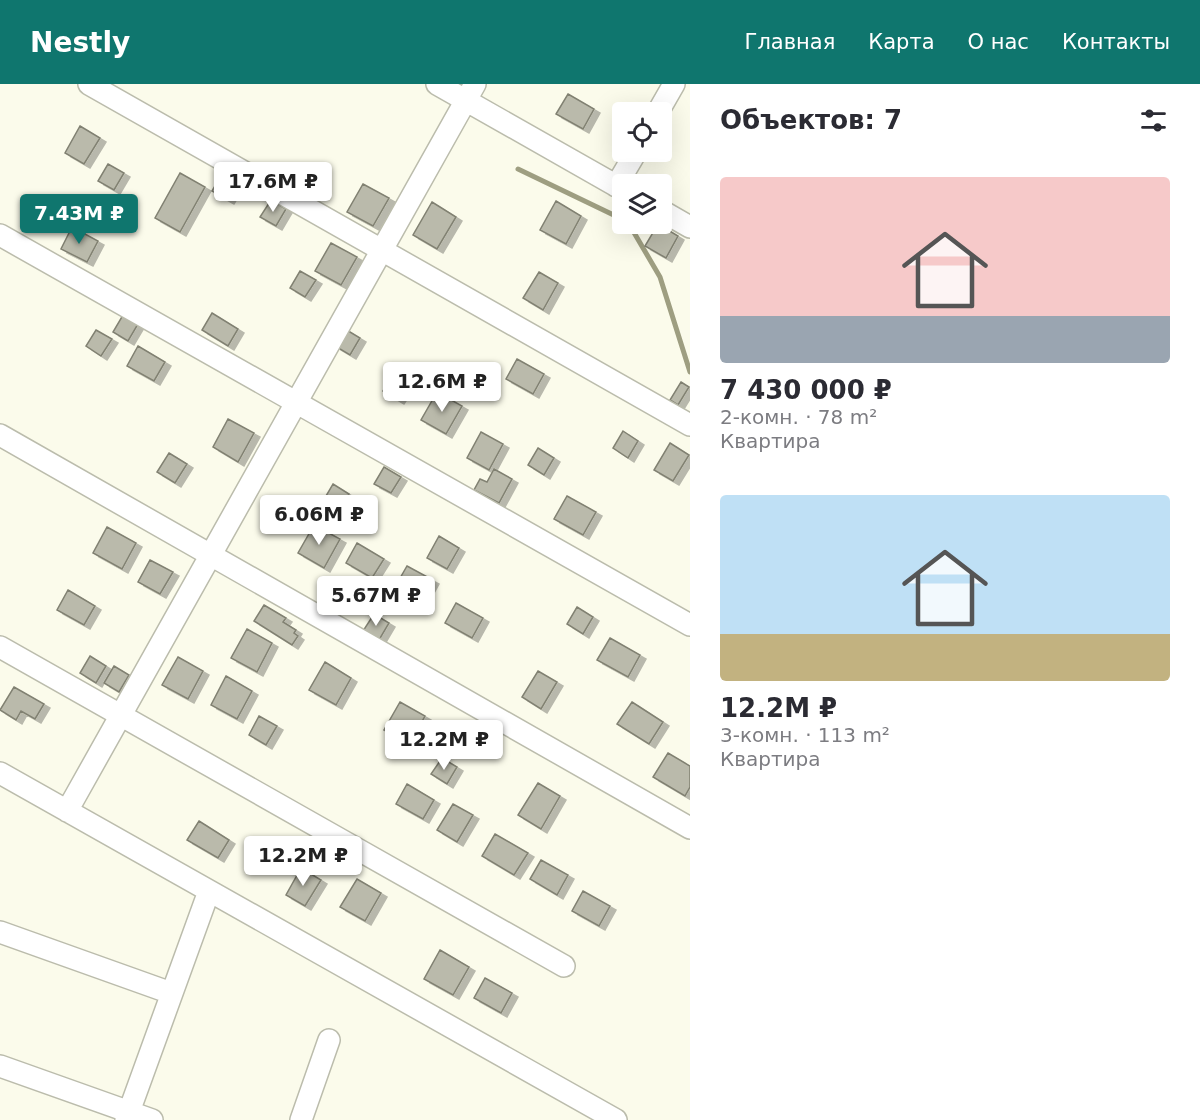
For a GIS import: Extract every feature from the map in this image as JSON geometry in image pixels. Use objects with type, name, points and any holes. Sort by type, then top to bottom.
[{"type":"street","points":[[89,84],[690,425]]},
{"type":"street","points":[[436,84],[470,92],[612,183]]},
{"type":"street","points":[[664,102],[674,84]]},
{"type":"street","points":[[67,811],[470,92]]},
{"type":"street","points":[[672,217],[690,227]]},
{"type":"street","points":[[0,235],[690,626]]},
{"type":"street","points":[[0,435],[690,828]]},
{"type":"street","points":[[0,647],[564,966]]},
{"type":"street","points":[[0,773],[616,1120]]},
{"type":"street","points":[[128,1116],[208,891]]},
{"type":"street","points":[[0,932],[171,993]]},
{"type":"street","points":[[301,1120],[329,1040]]},
{"type":"street","points":[[0,1066],[128,1116],[152,1120]]},
{"type":"building","points":[[568,94],[594,109],[583,129],[556,114]]},
{"type":"building","points":[[80,126],[100,138],[84,164],[65,153]]},
{"type":"building","points":[[108,164],[124,173],[114,190],[98,181]]},
{"type":"building","points":[[180,173],[205,187],[180,232],[155,218]]},
{"type":"building","points":[[222,174],[238,183],[228,200],[212,191]]},
{"type":"building","points":[[363,184],[389,198],[373,226],[347,212]]},
{"type":"building","points":[[271,200],[286,209],[276,226],[260,217]]},
{"type":"building","points":[[556,201],[581,216],[566,244],[540,230]]},
{"type":"building","points":[[432,202],[456,217],[437,249],[413,235]]},
{"type":"building","points":[[72,227],[98,241],[87,262],[61,249]]},
{"type":"building","points":[[672,232],[678,236],[666,258],[645,246],[652,234]]},
{"type":"building","points":[[331,243],[357,257],[341,285],[315,271]]},
{"type":"building","points":[[300,271],[316,280],[305,297],[290,288]]},
{"type":"building","points":[[539,272],[558,283],[543,310],[523,298]]},
{"type":"building","points":[[212,313],[238,329],[228,346],[202,330]]},
{"type":"building","points":[[123,315],[138,324],[128,341],[113,332]]},
{"type":"building","points":[[345,329],[360,338],[350,355],[335,346]]},
{"type":"building","points":[[96,330],[112,339],[101,356],[86,346]]},
{"type":"building","points":[[138,346],[165,362],[154,381],[127,366]]},
{"type":"building","points":[[517,359],[544,374],[533,394],[506,379]]},
{"type":"building","points":[[393,374],[409,383],[398,400],[383,391]]},
{"type":"building","points":[[681,382],[689,387],[678,405],[670,400]]},
{"type":"building","points":[[437,392],[462,406],[446,434],[421,420]]},
{"type":"building","points":[[228,419],[254,433],[238,462],[213,447]]},
{"type":"building","points":[[623,431],[638,441],[628,458],[613,448]]},
{"type":"building","points":[[481,432],[503,444],[489,470],[467,458]]},
{"type":"building","points":[[670,443],[689,455],[673,481],[654,470]]},
{"type":"building","points":[[538,448],[554,458],[544,475],[528,465]]},
{"type":"building","points":[[169,453],[187,464],[175,483],[157,472]]},
{"type":"building","points":[[384,467],[401,477],[391,493],[374,484]]},
{"type":"building","points":[[494,469],[512,479],[499,503],[474,490],[480,479],[487,482]]},
{"type":"building","points":[[333,484],[349,494],[338,511],[323,501]]},
{"type":"building","points":[[567,496],[596,512],[583,535],[554,519]]},
{"type":"building","points":[[314,525],[340,539],[324,568],[298,553]]},
{"type":"building","points":[[107,527],[136,543],[122,569],[93,553]]},
{"type":"building","points":[[439,536],[459,548],[447,569],[427,558]]},
{"type":"building","points":[[357,543],[384,559],[372,578],[346,563]]},
{"type":"building","points":[[150,560],[173,572],[160,594],[138,582]]},
{"type":"building","points":[[407,566],[433,580],[417,609],[391,594]]},
{"type":"building","points":[[68,590],[95,606],[84,625],[57,610]]},
{"type":"building","points":[[456,603],[483,618],[472,638],[445,623]]},
{"type":"building","points":[[264,605],[286,618],[283,622],[296,630],[294,633],[298,636],[292,645],[254,621]]},
{"type":"building","points":[[577,607],[593,617],[583,634],[567,624]]},
{"type":"building","points":[[374,614],[389,623],[379,640],[363,631]]},
{"type":"building","points":[[247,629],[272,643],[257,672],[231,658]]},
{"type":"building","points":[[610,638],[640,655],[628,677],[597,660]]},
{"type":"building","points":[[90,656],[106,666],[96,683],[80,673]]},
{"type":"building","points":[[178,657],[203,671],[188,699],[162,685]]},
{"type":"building","points":[[325,662],[351,678],[336,705],[309,690]]},
{"type":"building","points":[[114,666],[129,675],[119,692],[104,683]]},
{"type":"building","points":[[538,671],[557,682],[541,709],[522,697]]},
{"type":"building","points":[[226,676],[252,691],[237,719],[211,705]]},
{"type":"building","points":[[14,687],[44,704],[35,719],[21,711],[16,720],[0,710]]},
{"type":"building","points":[[400,702],[425,716],[409,745],[384,730]]},
{"type":"building","points":[[632,702],[663,722],[649,744],[617,724]]},
{"type":"building","points":[[259,716],[277,726],[266,745],[249,735]]},
{"type":"building","points":[[668,753],[690,766],[690,787],[685,796],[653,777]]},
{"type":"building","points":[[442,758],[457,767],[447,784],[431,774]]},
{"type":"building","points":[[538,783],[560,796],[541,829],[518,815]]},
{"type":"building","points":[[407,784],[434,800],[423,819],[396,804]]},
{"type":"building","points":[[453,804],[473,815],[457,842],[437,830]]},
{"type":"building","points":[[199,821],[229,840],[218,858],[187,840]]},
{"type":"building","points":[[495,834],[528,853],[514,875],[482,856]]},
{"type":"building","points":[[541,860],[568,875],[557,895],[530,879]]},
{"type":"building","points":[[301,868],[321,880],[305,906],[286,895]]},
{"type":"building","points":[[357,879],[381,893],[365,921],[340,907]]},
{"type":"building","points":[[583,891],[610,906],[599,926],[572,911]]},
{"type":"building","points":[[440,950],[469,967],[453,995],[424,979]]},
{"type":"building","points":[[485,978],[512,993],[501,1013],[474,998]]},
{"type":"waterway","points":[[518,169],[612,214]]},
{"type":"waterway","points":[[635,234],[660,277],[690,372]]}]
